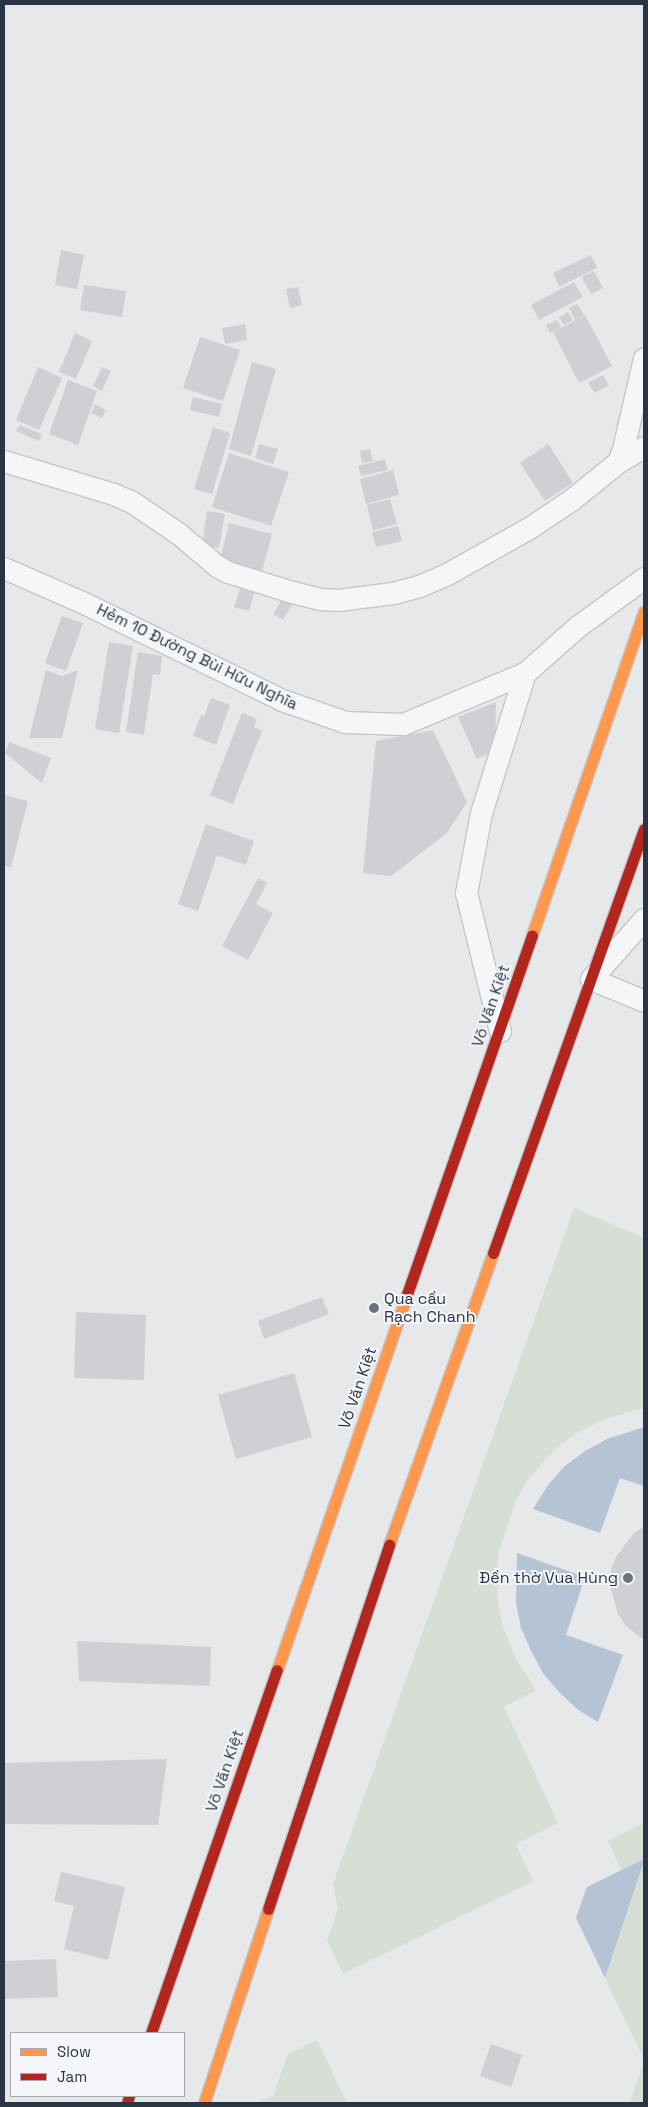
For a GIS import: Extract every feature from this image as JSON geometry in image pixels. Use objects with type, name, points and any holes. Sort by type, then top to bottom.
[{"type":"main road","name":"Võ Văn Kiệt","points":[[151,2032],[609,718],[644,612]]},
{"type":"main road","points":[[204,2103],[383,1562],[644,829]]},
{"type":"street","points":[[618,462],[644,358]]},
{"type":"street","points":[[4,461],[111,493],[132,502],[173,529],[217,566],[228,572],[292,592],[320,599],[338,600],[419,586],[447,574],[484,555],[536,523],[578,495],[618,462],[644,446]]},
{"type":"street","name":"Hẻm 10 Đường Bùi Hữu Nghĩa","points":[[4,568],[82,602],[282,700],[345,722],[403,724],[525,673],[578,626],[644,578]]},
{"type":"street","points":[[500,1031],[466,893],[481,812],[525,673]]},
{"type":"street","points":[[644,919],[591,979],[644,1001]]},
{"type":"shaded area","points":[[574,1208],[644,1238],[644,1408],[605,1419],[582,1430],[561,1444],[527,1481],[515,1503],[499,1551],[497,1576],[498,1602],[503,1627],[516,1659],[536,1690],[504,1707],[558,1823],[516,1844],[533,1881],[343,1974],[327,1941],[338,1908],[333,1884]]},
{"type":"shaded area","points":[[644,1823],[644,1859],[621,1870],[608,1841]]},
{"type":"shaded area","points":[[644,1861],[644,2059],[605,1978]]},
{"type":"shaded area","points":[[317,2040],[347,2103],[255,2103],[273,2096],[288,2054]]},
{"type":"shaded area","points":[[644,2062],[644,2103],[630,2103]]},
{"type":"water","points":[[644,1427],[644,1486],[620,1478],[600,1533],[533,1509],[548,1485],[565,1466],[585,1451],[607,1439]]},
{"type":"water","points":[[517,1553],[585,1577],[566,1635],[623,1655],[598,1722],[577,1709],[559,1692],[543,1673],[531,1651],[521,1628],[516,1603]]},
{"type":"water","points":[[644,1859],[605,1978],[576,1918],[587,1887]]},
{"type":"building","points":[[61,250],[84,255],[77,289],[55,285]]},
{"type":"building","points":[[591,255],[597,268],[559,287],[553,273]]},
{"type":"building","points":[[594,271],[603,288],[591,294],[582,277]]},
{"type":"building","points":[[574,282],[583,297],[539,320],[531,305]]},
{"type":"building","points":[[84,285],[126,291],[122,317],[80,310]]},
{"type":"building","points":[[298,287],[302,305],[290,308],[286,289]]},
{"type":"building","points":[[577,304],[584,315],[575,320],[569,308]]},
{"type":"building","points":[[568,312],[573,320],[564,325],[559,317]]},
{"type":"building","points":[[585,315],[612,366],[579,383],[553,332]]},
{"type":"building","points":[[557,320],[561,327],[550,333],[546,325]]},
{"type":"building","points":[[245,324],[247,340],[225,344],[222,328]]},
{"type":"building","points":[[75,333],[92,341],[76,379],[59,372]]},
{"type":"building","points":[[200,337],[240,350],[223,401],[183,388]]},
{"type":"building","points":[[252,362],[276,369],[251,456],[229,449]]},
{"type":"building","points":[[38,367],[62,378],[39,430],[16,420]]},
{"type":"building","points":[[102,367],[111,371],[102,391],[93,386]]},
{"type":"building","points":[[603,375],[609,385],[595,393],[588,383]]},
{"type":"building","points":[[68,380],[97,391],[78,445],[49,434]]},
{"type":"building","points":[[193,397],[222,404],[219,417],[190,410]]},
{"type":"building","points":[[95,404],[106,410],[102,418],[91,413]]},
{"type":"building","points":[[19,425],[42,434],[39,441],[16,431]]},
{"type":"building","points":[[213,427],[230,433],[212,494],[194,489]]},
{"type":"building","points":[[259,444],[278,449],[273,464],[255,458]]},
{"type":"building","points":[[548,444],[573,483],[545,501],[520,463]]},
{"type":"building","points":[[370,449],[373,461],[362,463],[360,451]]},
{"type":"building","points":[[229,453],[289,472],[271,526],[212,507]]},
{"type":"building","points":[[385,459],[388,470],[361,476],[358,466]]},
{"type":"building","points":[[393,470],[399,495],[366,504],[360,479]]},
{"type":"building","points":[[390,499],[397,524],[373,530],[367,505]]},
{"type":"building","points":[[207,511],[225,514],[219,548],[202,545]]},
{"type":"building","points":[[229,523],[272,534],[261,575],[219,564]]},
{"type":"building","points":[[398,526],[402,541],[376,547],[372,532]]},
{"type":"building","points":[[243,579],[257,583],[249,611],[234,607]]},
{"type":"building","points":[[283,598],[293,603],[283,620],[273,614]]},
{"type":"building","points":[[62,616],[83,623],[66,671],[45,663]]},
{"type":"building","points":[[109,642],[133,646],[119,733],[95,729]]},
{"type":"building","points":[[138,652],[162,656],[160,675],[153,674],[144,735],[126,732]]},
{"type":"building","points":[[46,670],[62,676],[78,670],[62,738],[29,738]]},
{"type":"building","points":[[211,698],[230,705],[216,745],[193,736],[201,715],[204,716]]},
{"type":"building","points":[[496,702],[495,751],[477,759],[458,717]]},
{"type":"building","points":[[242,713],[257,719],[254,727],[262,731],[233,804],[210,795]]},
{"type":"building","points":[[433,730],[467,802],[447,833],[391,876],[363,873],[376,741]]},
{"type":"building","points":[[9,742],[51,758],[42,783],[5,753]]},
{"type":"building","points":[[4,795],[28,801],[11,868],[4,865]]},
{"type":"building","points":[[206,824],[254,841],[246,865],[217,855],[198,911],[178,904]]},
{"type":"building","points":[[258,878],[267,883],[256,904],[273,913],[248,960],[222,946]]},
{"type":"building","points":[[322,1297],[329,1314],[264,1339],[258,1321]]},
{"type":"building","points":[[76,1312],[146,1315],[144,1380],[74,1378]]},
{"type":"building","points":[[294,1373],[312,1437],[236,1459],[218,1395]]},
{"type":"building","name":"Đền thờ Vua Hùng","points":[[644,1527],[644,1640],[626,1626],[618,1614],[610,1585],[611,1570],[616,1557],[634,1533]]},
{"type":"building","points":[[77,1641],[211,1647],[210,1686],[79,1681]]},
{"type":"building","points":[[167,1759],[158,1825],[4,1824],[4,1763]]},
{"type":"building","points":[[61,1872],[125,1887],[108,1960],[64,1949],[74,1906],[54,1901]]},
{"type":"building","points":[[56,1959],[58,1997],[4,1999],[4,1961]]},
{"type":"building","points":[[491,2044],[522,2055],[511,2087],[480,2076]]},
{"type":"traffic: slow","points":[[532,935],[644,612]]},
{"type":"traffic: slow","points":[[389,1545],[493,1253]]},
{"type":"traffic: slow","points":[[277,1670],[405,1300]]},
{"type":"traffic: slow","points":[[204,2103],[268,1909]]},
{"type":"traffic: jam","points":[[493,1253],[644,829]]},
{"type":"traffic: jam","points":[[405,1300],[532,935]]},
{"type":"traffic: jam","points":[[268,1909],[389,1545]]},
{"type":"traffic: jam","points":[[151,2032],[277,1670]]},
{"type":"traffic: jam","points":[[127,2103],[129,2097]]},
{"type":"place","name":"Qua cầu Rạch Chanh","points":[[374,1308]]},
{"type":"place","name":"Đền thờ Vua Hùng","points":[[628,1578]]}]
